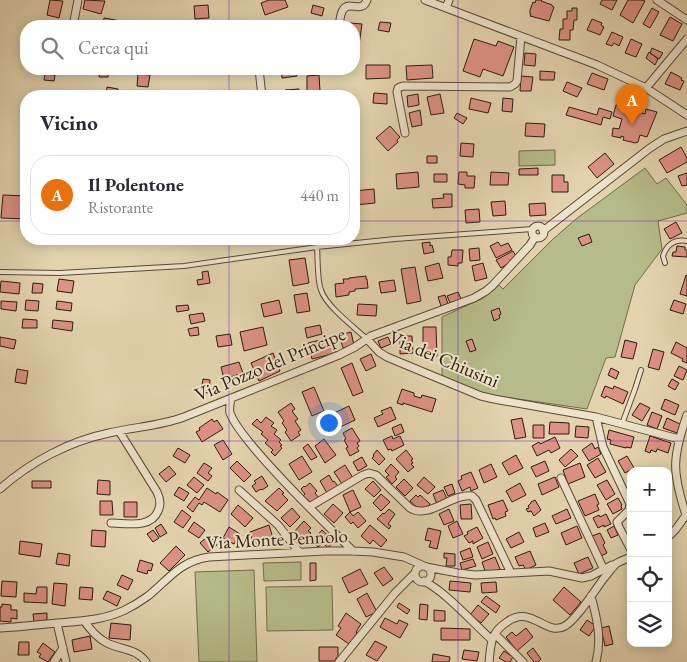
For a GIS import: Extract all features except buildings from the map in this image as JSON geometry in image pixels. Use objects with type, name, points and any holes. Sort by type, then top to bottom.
[{"type":"street","points":[[74,20],[78,0]]},
{"type":"street","points":[[340,20],[341,13],[345,8],[349,6],[363,6],[367,0]]},
{"type":"street","points":[[425,0],[590,62],[646,88],[687,115]]},
{"type":"street","points":[[446,8],[449,0]]},
{"type":"street","points":[[656,0],[687,20]]},
{"type":"street","points":[[405,133],[397,92],[398,88],[403,86],[510,87],[517,81],[521,37]]},
{"type":"street","points":[[646,88],[687,40]]},
{"type":"street","points":[[260,75],[261,90]]},
{"type":"street","points":[[544,230],[540,226],[536,227],[532,233],[535,237],[541,237],[544,230],[645,152],[664,139],[687,130]]},
{"type":"street","name":"Via Pozzo del Principe","points":[[0,489],[23,471],[63,448],[94,436],[174,420],[342,353],[355,347],[367,338],[480,295],[492,286],[530,245],[535,237]]},
{"type":"street","name":"Via dei Chiusini","points":[[367,338],[378,352],[387,357],[478,395],[596,417],[679,439]]},
{"type":"street","points":[[231,398],[229,406],[237,426],[274,472],[353,551]]},
{"type":"street","points":[[672,534],[687,515],[680,495],[675,462],[679,439],[687,415]]},
{"type":"street","points":[[596,417],[602,447],[630,504],[627,512]]},
{"type":"street","points":[[111,523],[137,524],[149,521],[156,515],[160,503],[158,492],[119,430]]},
{"type":"street","points":[[679,439],[687,432]]},
{"type":"street","points":[[309,507],[369,473],[376,475],[410,508],[416,511],[428,510],[465,496],[472,496],[476,500],[511,573]]},
{"type":"street","points":[[561,478],[604,570]]},
{"type":"street","points":[[240,490],[278,525],[299,552]]},
{"type":"street","points":[[627,512],[618,522],[627,542]]},
{"type":"street","name":"Via Monte Pennolo","points":[[0,628],[84,621],[109,616],[132,607],[146,598],[177,570],[195,560],[220,556],[353,551],[404,557],[427,570],[475,575],[549,571],[582,578],[591,576],[627,559]]},
{"type":"street","points":[[395,555],[403,558],[415,572],[416,577],[444,595],[523,662]]},
{"type":"street","points":[[489,662],[493,637],[501,626],[518,616],[528,617],[554,628],[562,627],[572,620],[615,564]]},
{"type":"street","points":[[339,662],[394,593],[419,567],[427,570],[444,595]]},
{"type":"street","points":[[394,593],[408,585],[428,579],[427,570]]},
{"type":"street","points":[[591,596],[597,618],[599,637],[596,662]]},
{"type":"street","points":[[84,621],[102,641],[134,652],[146,662]]},
{"type":"street","points":[[57,623],[66,662]]},
{"type":"street","points":[[54,662],[63,648]]},
{"type":"lane","points":[[360,243],[533,230]]},
{"type":"lane","points":[[665,263],[663,256],[669,246],[677,241],[687,241]]},
{"type":"lane","points":[[0,272],[33,274],[69,273],[178,266],[336,245]]},
{"type":"lane","name":"Via dei Chiusini","points":[[317,247],[320,287],[323,295],[329,304],[367,338]]},
{"type":"lane","points":[[622,424],[641,370]]},
{"type":"green space","points":[[555,150],[555,165],[519,166],[519,151]]},
{"type":"green space","points":[[645,168],[657,184],[666,178],[687,205],[687,213],[658,221],[662,249],[635,285],[615,357],[606,358],[587,409],[491,395],[442,377],[442,317],[483,298],[499,285],[503,289],[576,219]]},
{"type":"green space","points":[[301,562],[301,580],[264,581],[263,563]]},
{"type":"green space","points":[[254,570],[257,662],[199,662],[195,572]]},
{"type":"green space","points":[[332,586],[333,630],[267,631],[266,587]]},
{"type":"place","name":"Il Polentone","points":[[632,125]]}]
